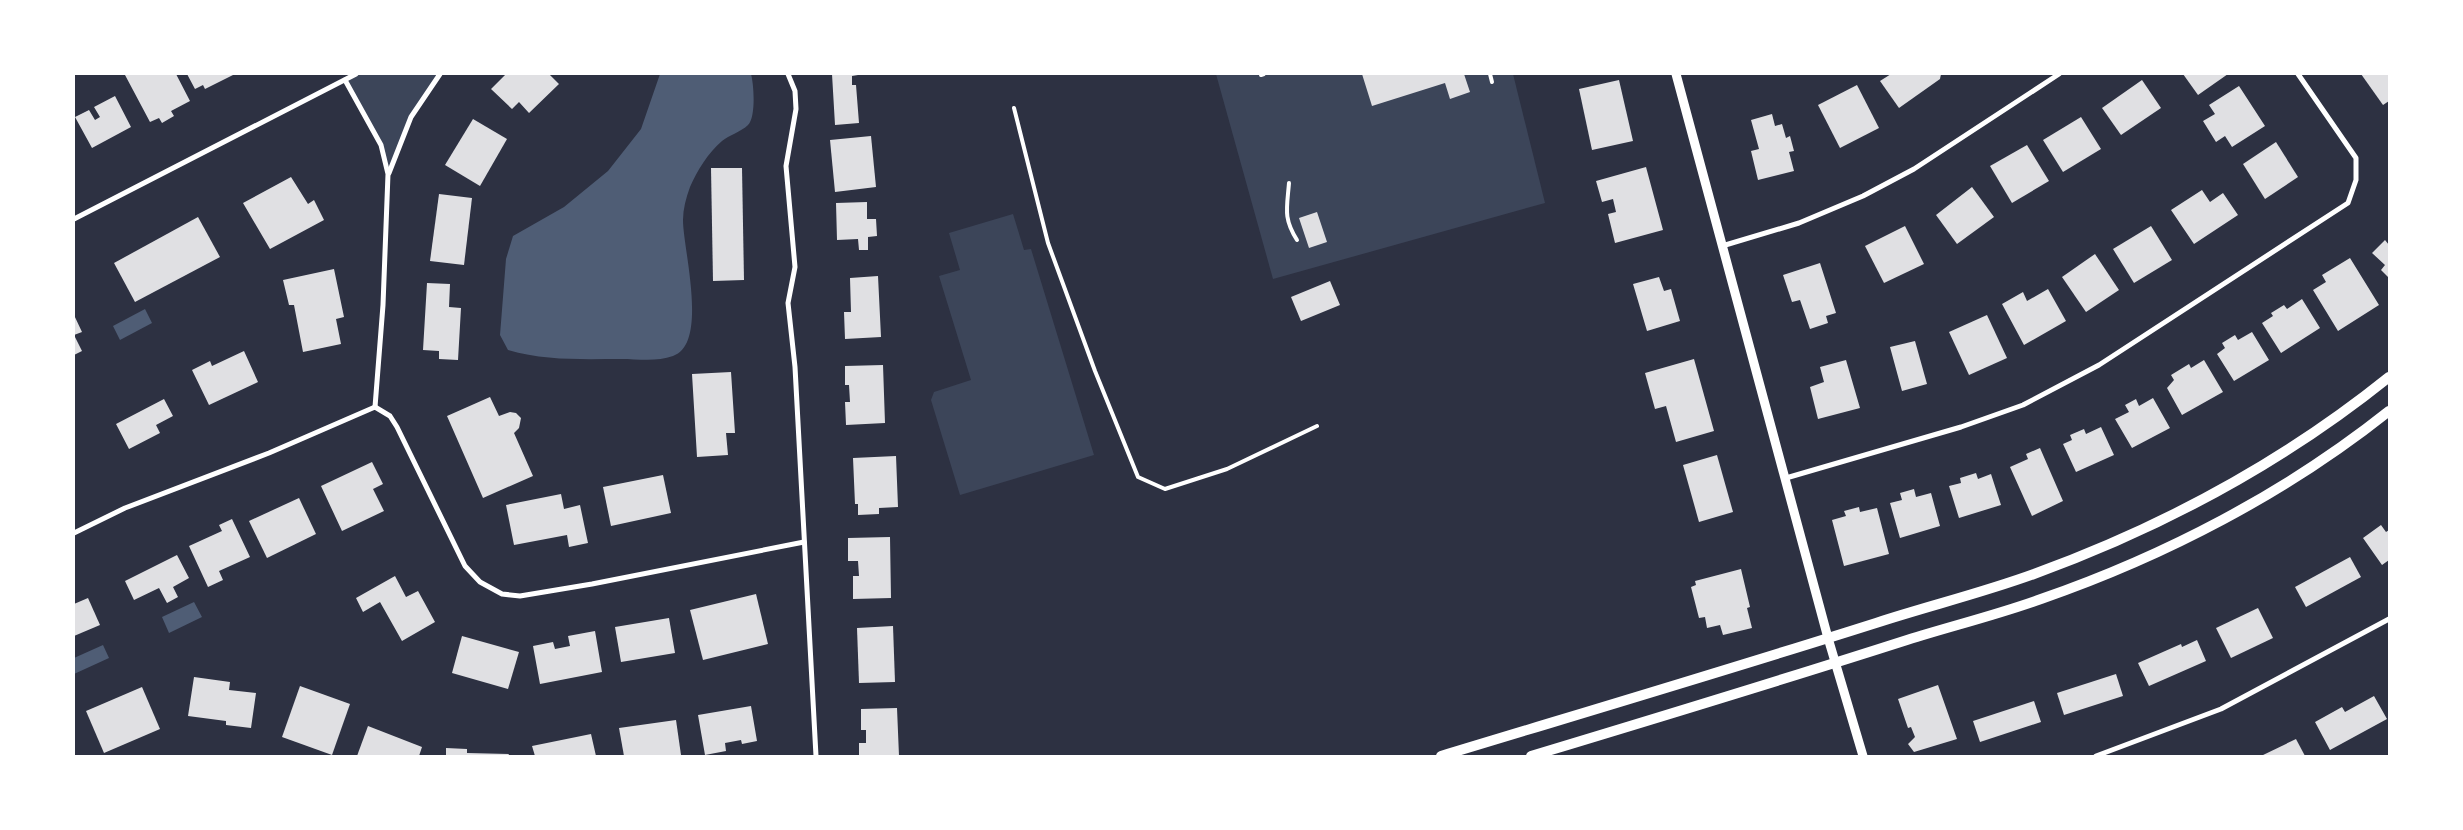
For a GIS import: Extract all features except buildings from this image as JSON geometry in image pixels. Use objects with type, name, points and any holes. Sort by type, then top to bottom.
[{"type":"main road","points":[[1441,756],[2032,574],[2133,534],[2205,500],[2281,456],[2349,409],[2389,377]]},
{"type":"main road","points":[[1531,756],[2041,599],[2144,558],[2217,522],[2295,478],[2365,430],[2389,411]]},
{"type":"street","points":[[74,219],[356,74]]},
{"type":"street","points":[[388,174],[412,117],[440,74]]},
{"type":"street","points":[[788,74],[795,91],[796,109],[786,166],[795,267],[788,303],[795,367],[816,756]]},
{"type":"street","points":[[1676,74],[1828,638],[1863,756]]},
{"type":"street","points":[[1722,246],[1799,223],[1863,196],[1914,169],[2059,74]]},
{"type":"street","points":[[1786,478],[1961,427],[2023,405],[2099,365],[2348,203],[2356,180],[2356,158],[2298,74]]},
{"type":"street","points":[[345,80],[381,145],[388,174],[375,407]]},
{"type":"street","points":[[375,407],[390,416],[397,427],[465,566],[480,582],[502,594],[520,596],[592,584],[804,542]]},
{"type":"street","points":[[74,533],[125,508],[269,453],[375,407]]},
{"type":"street","points":[[2096,756],[2221,709],[2389,619]]},
{"type":"lane","points":[[1490,74],[1492,82]]},
{"type":"lane","points":[[1014,108],[1048,243],[1095,371],[1138,477],[1165,489],[1227,469],[1317,426]]},
{"type":"lane","points":[[1289,183],[1286,214],[1288,225],[1297,240]]},
{"type":"shaded area","points":[[356,74],[440,74],[411,117],[388,174],[381,145],[345,80]]},
{"type":"shaded area","points":[[660,74],[751,74],[753,85],[754,101],[751,121],[748,125],[725,139],[712,151],[703,162],[686,199],[683,220],[692,315],[690,334],[684,348],[673,356],[647,360],[550,358],[508,350],[500,335],[506,259],[513,236],[564,207],[608,171],[641,129]]},
{"type":"shaded area","points":[[1216,74],[1513,74],[1545,203],[1273,279]]},
{"type":"shaded area","points":[[1013,214],[1024,250],[1031,249],[1094,455],[960,495],[931,400],[934,392],[971,380],[939,276],[960,270],[949,233]]},
{"type":"shaded area","points":[[145,309],[152,323],[120,340],[113,326]]},
{"type":"shaded area","points":[[194,602],[202,617],[169,633],[162,617]]},
{"type":"shaded area","points":[[103,645],[109,658],[74,674],[74,658]]}]
